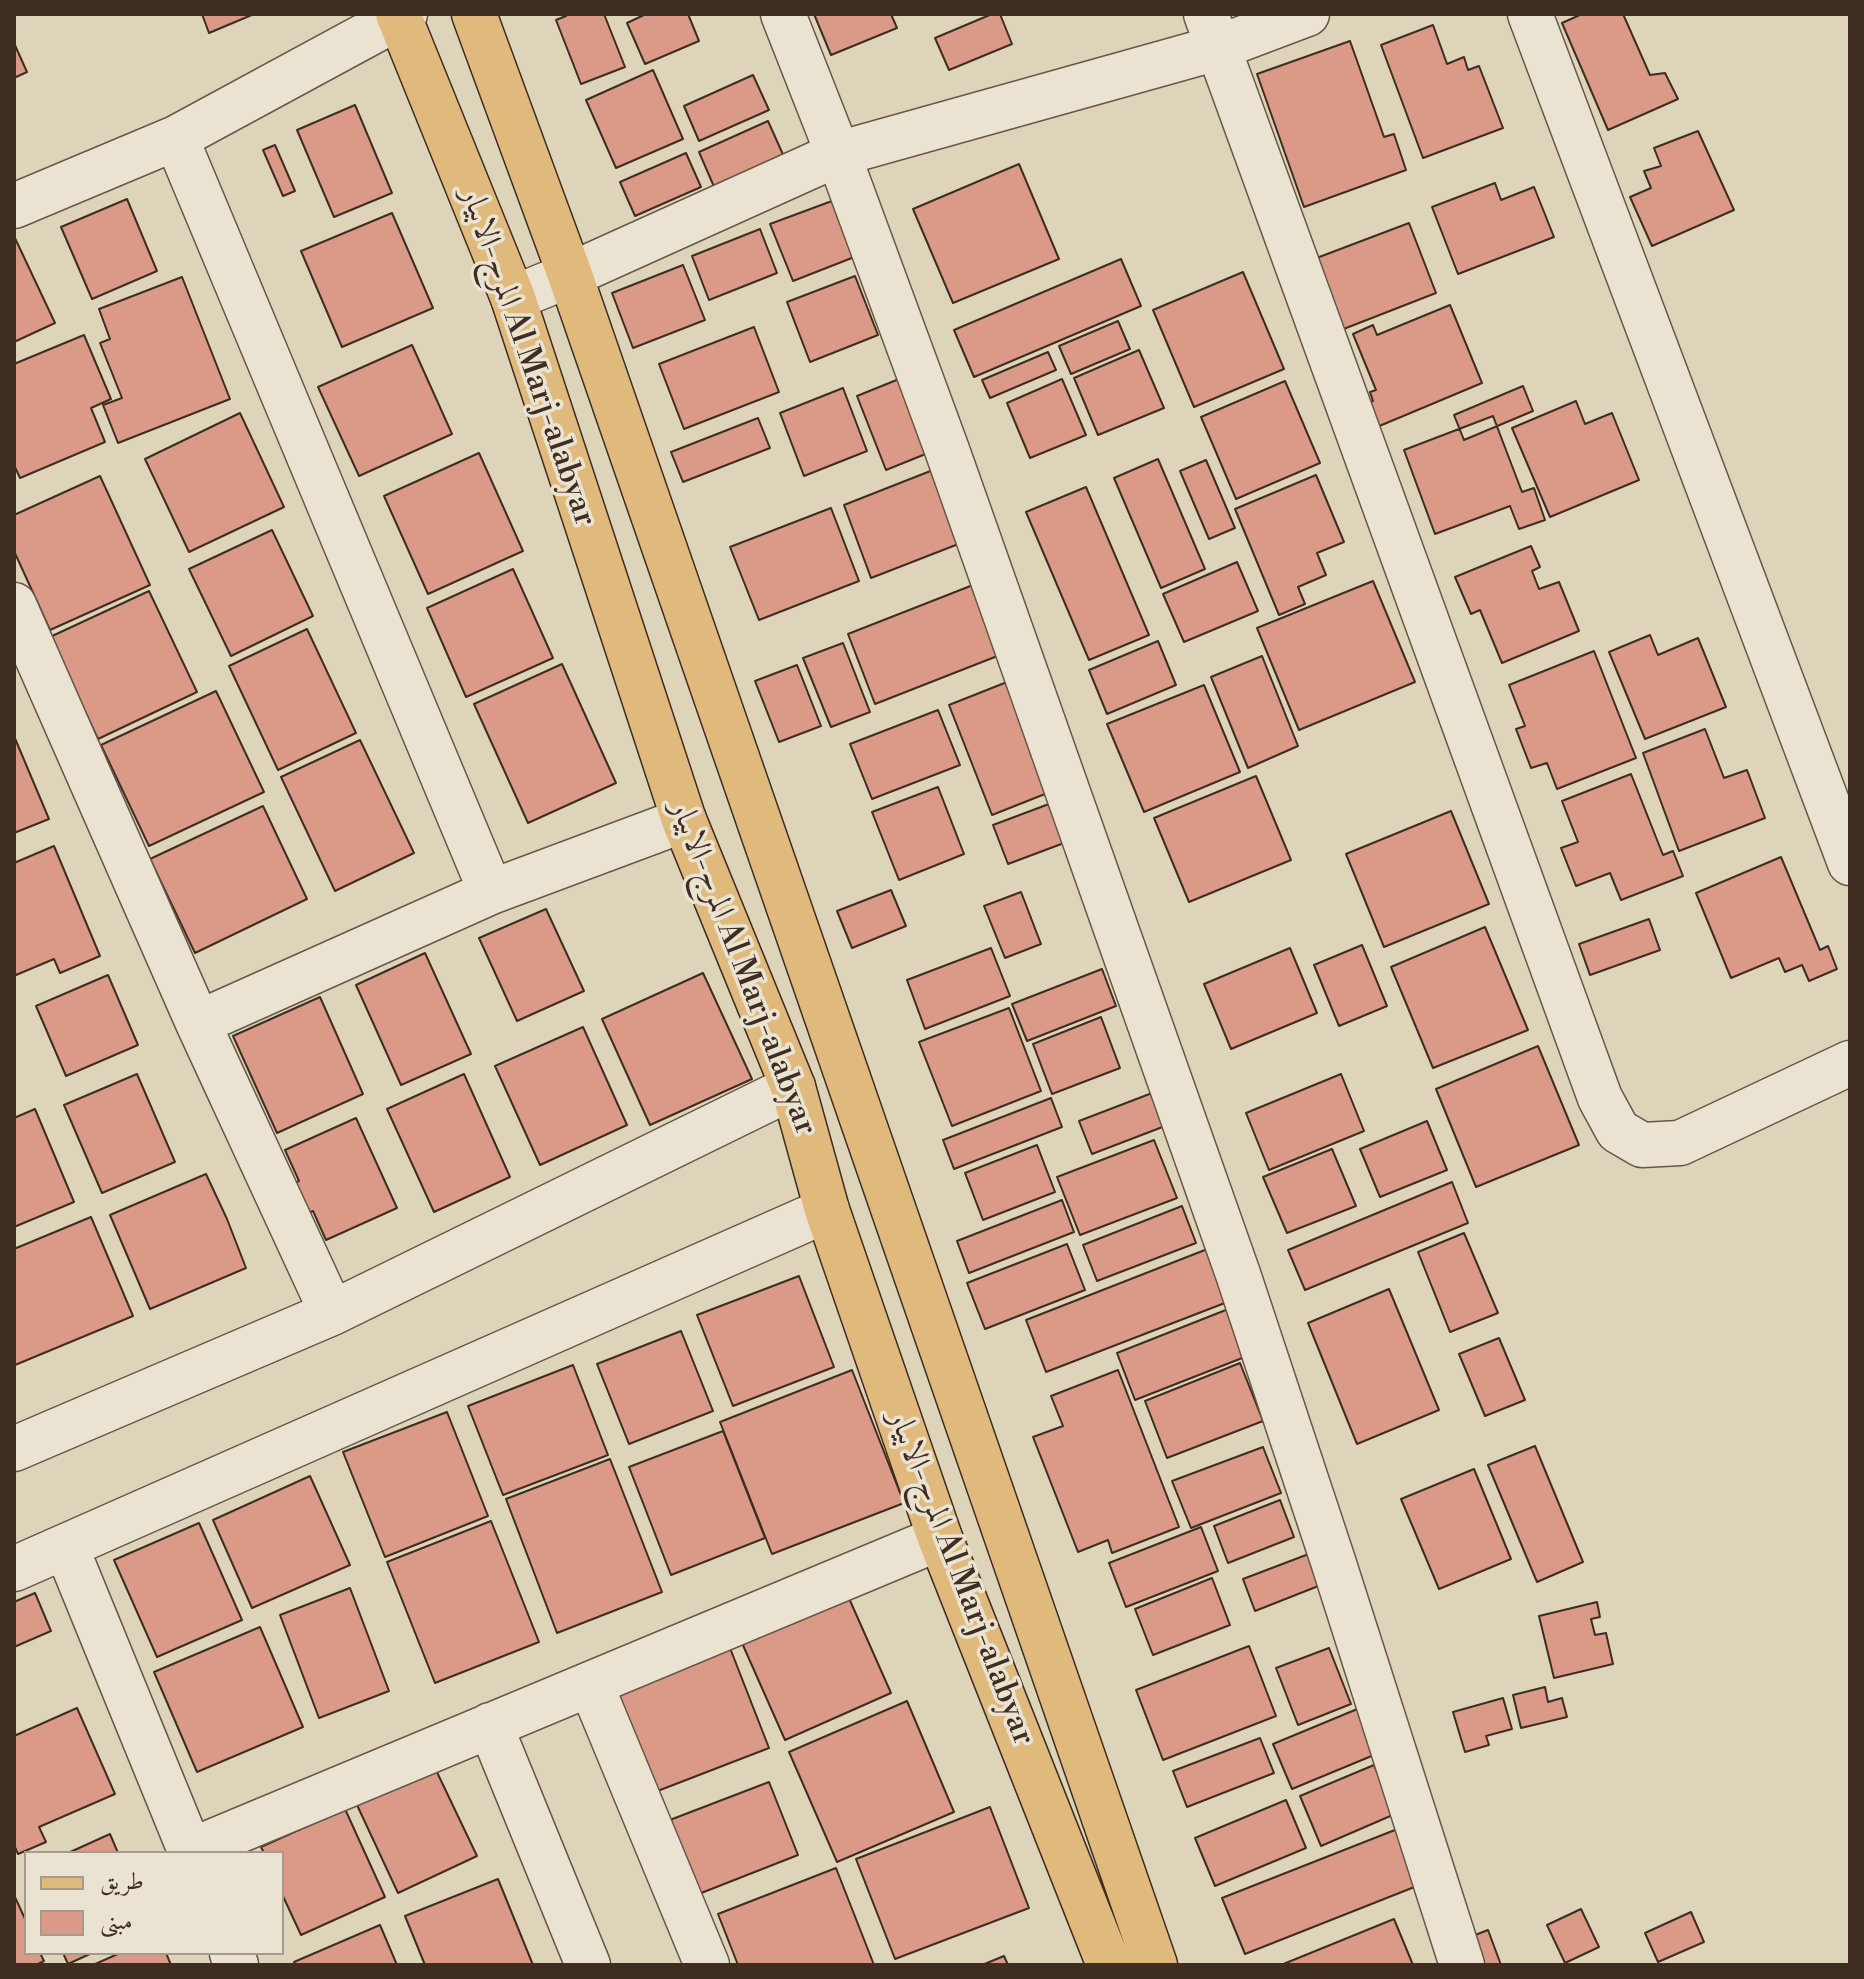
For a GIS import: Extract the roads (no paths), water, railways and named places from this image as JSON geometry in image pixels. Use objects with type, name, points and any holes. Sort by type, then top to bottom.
[{"type":"main road","name":"المرج-الابيار Al Marj-alabyar","points":[[474,14],[570,275],[1155,1965]]},
{"type":"main road","name":"المرج-الابيار Al Marj-alabyar","points":[[400,15],[513,298],[684,820],[793,1087],[827,1210],[940,1538],[1109,1965]]},
{"type":"street","points":[[783,14],[947,450],[1238,1274],[1462,1965]]},
{"type":"street","points":[[513,298],[838,154],[1211,31],[1307,14]]},
{"type":"street","points":[[1530,14],[1850,863]]},
{"type":"street","points":[[14,206],[176,138],[400,15]]},
{"type":"street","points":[[1211,31],[1600,1098],[1618,1131],[1642,1145],[1680,1143],[1850,1063]]},
{"type":"street","points":[[176,138],[491,892]]},
{"type":"street","points":[[14,605],[198,1023],[332,1313]]},
{"type":"street","points":[[198,1023],[491,892],[684,820]]},
{"type":"street","points":[[14,1449],[332,1313],[793,1087]]},
{"type":"street","points":[[14,1569],[827,1210]]},
{"type":"street","points":[[193,1851],[940,1538]]},
{"type":"street","points":[[66,1547],[191,1851]]},
{"type":"street","points":[[591,1685],[707,1965]]},
{"type":"street","points":[[490,1725],[588,1965]]}]
